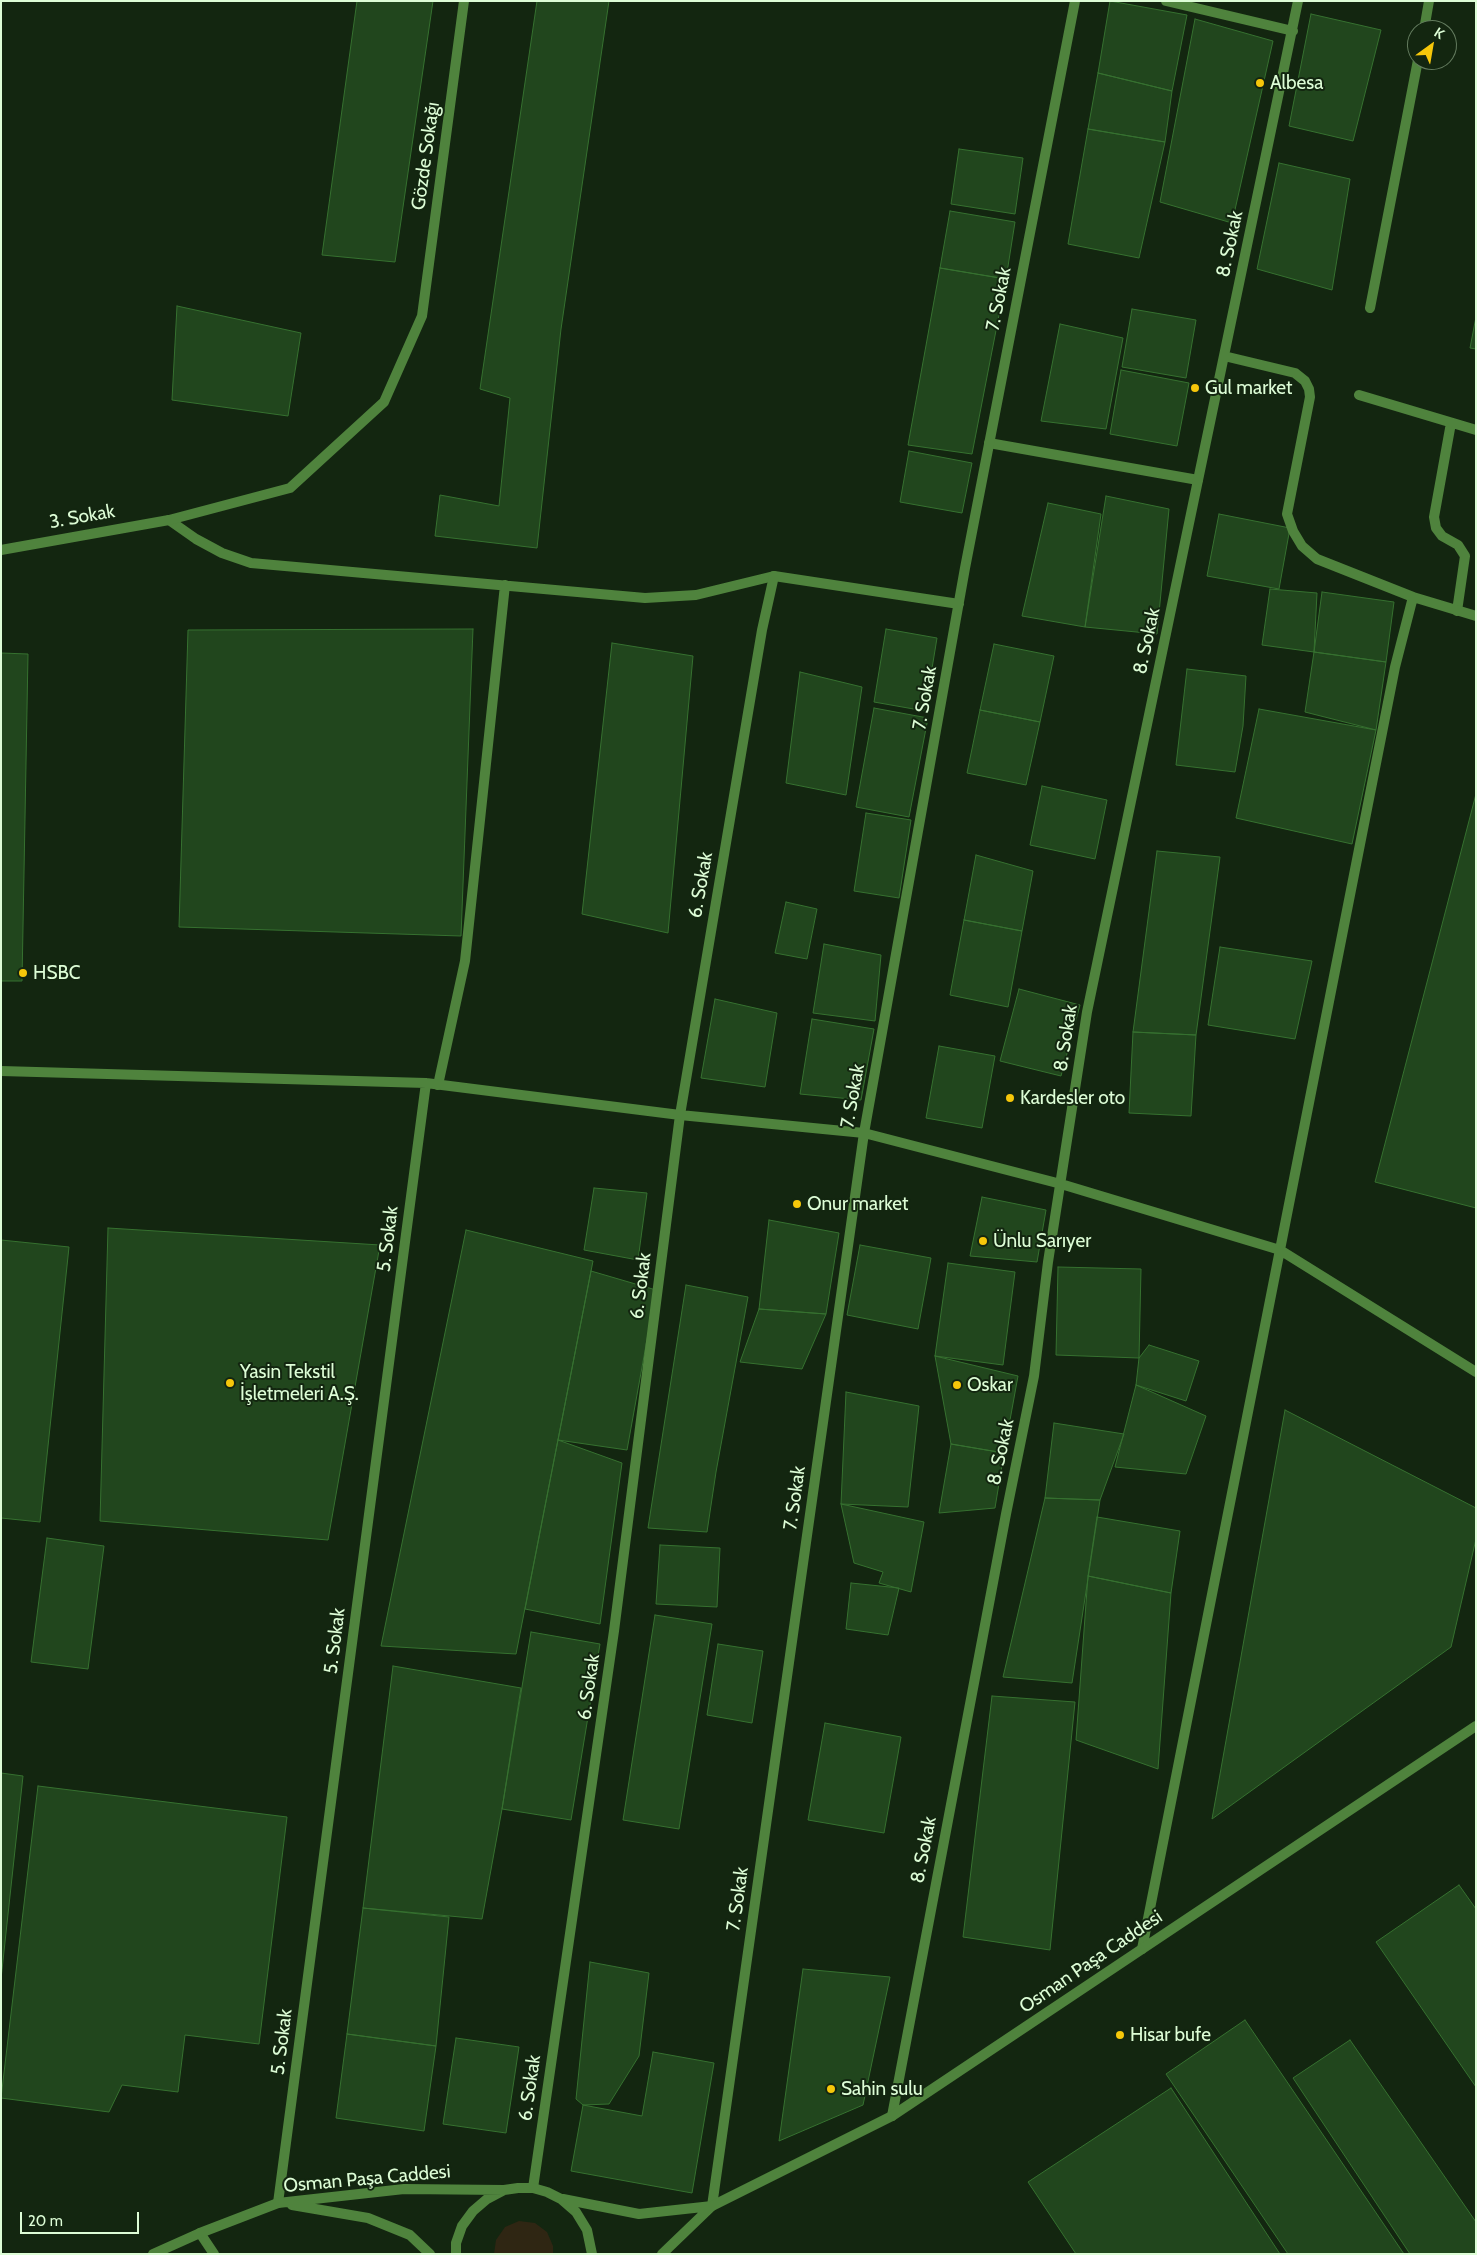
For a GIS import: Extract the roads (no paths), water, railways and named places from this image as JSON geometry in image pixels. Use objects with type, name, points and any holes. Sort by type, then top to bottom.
[{"type":"street","name":"Gözde Sokağı","points":[[169,520],[290,488],[384,402],[422,316],[464,1]]},
{"type":"street","name":"7. Sokak","points":[[712,2206],[864,1133],[989,443],[1075,1]]},
{"type":"street","points":[[1166,1],[1293,31]]},
{"type":"street","name":"8. Sokak","points":[[892,2116],[1004,1524],[1034,1376],[1048,1262],[1087,1012],[1298,1]]},
{"type":"street","points":[[1426,20],[1430,1]]},
{"type":"street","points":[[1370,308],[1416,70]]},
{"type":"street","points":[[1224,356],[1295,373],[1306,381],[1310,396],[1287,514],[1293,531],[1302,546],[1317,559],[1413,597],[1476,616]]},
{"type":"street","points":[[1359,395],[1476,430]]},
{"type":"street","points":[[1451,423],[1434,517],[1436,528],[1442,536],[1458,545],[1465,556],[1457,611]]},
{"type":"street","points":[[989,443],[1198,480]]},
{"type":"street","points":[[169,520],[222,554],[250,563],[645,598],[696,595],[774,576],[959,604]]},
{"type":"street","name":"3. Sokak","points":[[1,550],[169,520]]},
{"type":"street","name":"6. Sokak","points":[[533,2188],[614,1631],[680,1115],[762,630],[774,576]]},
{"type":"street","points":[[438,1085],[465,961],[505,585]]},
{"type":"street","points":[[1142,1949],[1396,667],[1413,597]]},
{"type":"street","points":[[1,1071],[426,1083],[680,1115],[864,1133],[1061,1184],[1280,1250],[1476,1372]]},
{"type":"street","name":"5. Sokak","points":[[278,2203],[426,1083]]},
{"type":"street","name":"Osman Paşa Caddesi","points":[[662,2254],[712,2206],[892,2116],[1476,1726]]},
{"type":"street","name":"Osman Paşa Caddesi","points":[[153,2254],[200,2233],[278,2203],[404,2189],[465,2188],[504,2190],[533,2188]]},
{"type":"street","points":[[533,2188],[561,2199],[576,2212],[587,2230],[592,2254]]},
{"type":"street","points":[[456,2254],[456,2243],[462,2226],[473,2211],[487,2198],[504,2190]]},
{"type":"street","name":"Osman Paşa Caddesi","points":[[561,2199],[639,2214],[712,2206]]},
{"type":"street","points":[[278,2203],[368,2218],[410,2234],[430,2254]]},
{"type":"street","points":[[200,2233],[214,2254]]},
{"type":"place","name":"Albesa","points":[[1260,83]]},
{"type":"place","name":"Gul market","points":[[1195,388]]},
{"type":"place","name":"HSBC","points":[[23,973]]},
{"type":"place","name":"Kardesler oto","points":[[1010,1098]]},
{"type":"place","name":"Onur market","points":[[797,1204]]},
{"type":"place","name":"Ünlu Sarıyer","points":[[983,1241]]},
{"type":"place","name":"Yasin Tekstil İşletmeleri A.Ş.","points":[[230,1383]]},
{"type":"place","name":"Oskar","points":[[957,1385]]},
{"type":"place","name":"Hisar bufe","points":[[1120,2035]]},
{"type":"place","name":"Sahin sulu","points":[[831,2089]]}]
